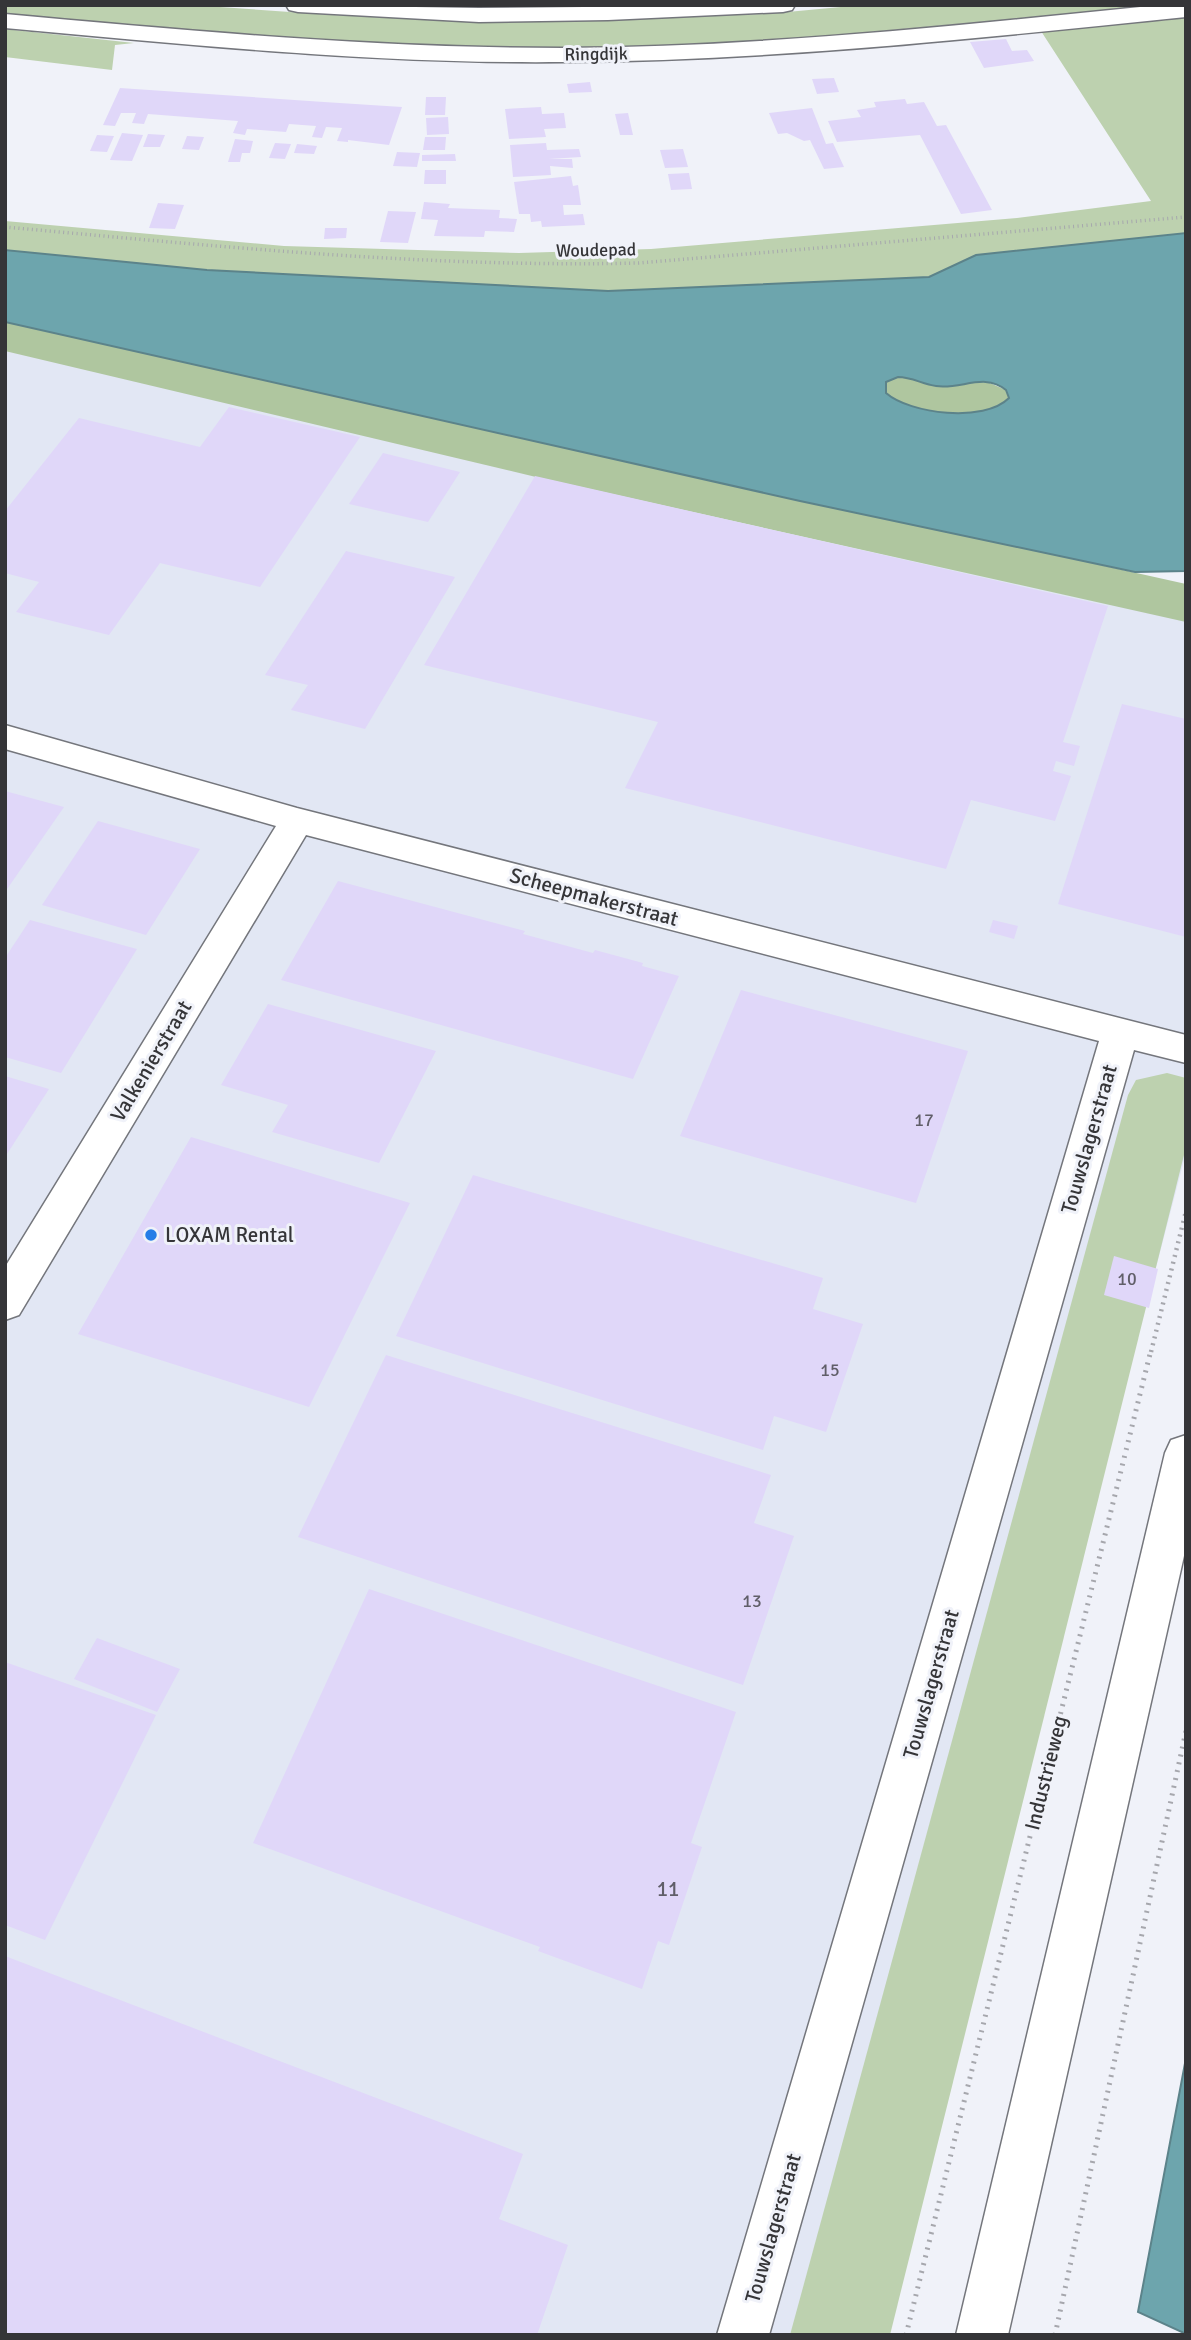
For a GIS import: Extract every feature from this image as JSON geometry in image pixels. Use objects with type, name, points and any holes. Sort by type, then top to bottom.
[{"type":"street","points":[[298,5],[480,15],[608,13],[783,5]]},
{"type":"street","name":"Ringdijk","points":[[5,21],[423,53],[564,55],[742,48],[1186,10]]},
{"type":"street","name":"Scheepmakerstraat","points":[[5,737],[297,820],[1186,1049]]},
{"type":"street","name":"Valkenierstraat","points":[[5,1303],[297,820]]},
{"type":"street","name":"Touwslagerstraat","points":[[743,2335],[1120,1033]]},
{"type":"street","points":[[982,2335],[1186,1453]]},
{"type":"path","name":"Woudepad","points":[[5,228],[204,246],[559,265],[639,263],[1186,217]]},
{"type":"path","name":"Industrieweg","points":[[906,2335],[1186,1211]]},
{"type":"path","points":[[1055,2335],[1186,1731]]},
{"type":"shaded area","points":[[5,325],[1186,591],[1186,1153],[877,2335],[5,2335]]},
{"type":"green space","points":[[5,5],[191,5],[333,15],[513,21],[766,14],[862,5],[1163,5],[795,39],[534,51],[334,42],[5,15]]},
{"type":"green space","points":[[1186,16],[1186,233],[976,255],[930,277],[608,291],[207,270],[5,250],[5,221],[284,246],[519,253],[651,249],[1017,218],[1151,201],[1039,28]]},
{"type":"green space","points":[[5,29],[134,43],[115,45],[112,70],[5,57]]},
{"type":"green space","points":[[5,322],[1186,584],[1186,622],[536,477],[5,351]]},
{"type":"green space","points":[[898,377],[917,379],[937,387],[985,381],[1006,390],[1009,398],[998,406],[983,411],[948,413],[929,410],[912,406],[886,393],[886,382]]},
{"type":"green space","points":[[1167,1073],[1186,1078],[1186,1147],[890,2335],[790,2335],[1128,1095],[1136,1080]]},
{"type":"water","points":[[1186,233],[1186,571],[1135,572],[800,501],[5,322],[5,250],[207,270],[608,291],[929,277],[976,255]],"holes":[[[898,377],[945,387],[989,382],[1006,390],[1009,398],[998,406],[983,411],[947,413],[929,410],[912,406],[886,393],[886,382]]]},
{"type":"water","points":[[1186,2058],[1186,2334],[1138,2312]]},
{"type":"building","points":[[1006,39],[1012,51],[1027,50],[1034,61],[984,68],[970,42]]},
{"type":"building","points":[[834,78],[839,92],[817,94],[812,79]]},
{"type":"building","points":[[590,82],[592,92],[569,93],[567,84]]},
{"type":"building","points":[[120,88],[402,107],[389,145],[337,141],[342,128],[326,127],[322,138],[312,137],[316,126],[289,124],[286,132],[247,129],[245,135],[233,133],[238,121],[148,114],[144,124],[132,123],[136,113],[121,113],[115,126],[103,125]]},
{"type":"building","points":[[426,97],[446,97],[445,115],[425,115]]},
{"type":"building","points":[[905,99],[907,104],[924,102],[937,126],[946,125],[992,210],[961,214],[920,135],[837,142],[828,121],[861,117],[857,110],[876,107],[874,102]]},
{"type":"building","points":[[541,107],[542,114],[564,113],[566,128],[544,129],[546,137],[509,139],[505,109]]},
{"type":"building","points":[[812,108],[826,144],[833,143],[844,167],[824,169],[810,140],[804,141],[787,133],[778,134],[769,113]]},
{"type":"building","points":[[628,113],[633,135],[620,135],[615,114]]},
{"type":"building","points":[[448,117],[449,134],[427,135],[426,118]]},
{"type":"building","points":[[122,133],[143,135],[132,161],[110,160]]},
{"type":"building","points":[[148,134],[165,135],[160,147],[143,147]]},
{"type":"building","points":[[97,135],[114,136],[107,152],[90,151]]},
{"type":"building","points":[[187,136],[204,137],[199,150],[182,149]]},
{"type":"building","points":[[425,137],[446,137],[445,150],[423,150]]},
{"type":"building","points":[[235,139],[253,141],[250,153],[242,153],[240,162],[228,162]]},
{"type":"building","points":[[275,143],[291,144],[285,159],[269,158]]},
{"type":"building","points":[[546,143],[547,150],[579,149],[581,157],[549,159],[572,159],[573,168],[550,166],[551,175],[513,177],[510,145]]},
{"type":"building","points":[[297,144],[317,146],[314,154],[294,153]]},
{"type":"building","points":[[683,149],[688,167],[665,168],[660,150]]},
{"type":"building","points":[[397,152],[420,153],[417,167],[393,166]]},
{"type":"building","points":[[455,154],[456,161],[422,161],[422,155]]},
{"type":"building","points":[[425,170],[446,170],[446,184],[424,184]]},
{"type":"building","points":[[689,173],[692,189],[671,190],[668,174]]},
{"type":"building","points":[[571,176],[573,186],[578,185],[581,205],[563,205],[564,215],[583,214],[585,225],[542,227],[541,221],[531,222],[530,214],[519,214],[514,182]]},
{"type":"building","points":[[424,202],[450,204],[448,208],[500,210],[499,218],[517,219],[514,232],[485,231],[484,237],[434,236],[438,220],[421,219]]},
{"type":"building","points":[[158,203],[184,205],[175,229],[149,228]]},
{"type":"building","points":[[388,211],[416,212],[408,243],[380,242]]},
{"type":"building","points":[[325,228],[347,228],[346,238],[324,239]]},
{"type":"building","points":[[229,407],[360,437],[260,587],[160,563],[109,635],[16,612],[39,582],[5,573],[5,511],[79,418],[200,447]]},
{"type":"building","points":[[383,453],[460,472],[428,522],[349,504]]},
{"type":"building","points":[[535,476],[1108,606],[1063,742],[1080,746],[1074,766],[1056,761],[1053,771],[1071,776],[1055,821],[971,800],[946,869],[625,788],[658,722],[424,665]]},
{"type":"building","points":[[346,551],[455,577],[365,729],[291,710],[308,685],[265,675]]},
{"type":"building","points":[[1122,704],[1186,719],[1186,937],[1058,904]]},
{"type":"building","points":[[5,791],[64,807],[5,892]]},
{"type":"building","points":[[98,821],[200,849],[146,935],[42,905]]},
{"type":"building","points":[[338,881],[525,931],[523,934],[593,953],[595,950],[643,963],[642,966],[679,976],[633,1079],[281,980]]},
{"type":"building","points":[[30,920],[137,949],[61,1073],[5,1057],[5,958]]},
{"type":"building","points":[[993,920],[1018,926],[1014,939],[989,932]]},
{"type":"building","points":[[741,990],[968,1051],[916,1203],[680,1136]]},
{"type":"building","points":[[268,1004],[436,1051],[379,1163],[272,1132],[288,1105],[221,1085]]},
{"type":"building","points":[[5,1076],[49,1089],[5,1157]]},
{"type":"building","points":[[191,1137],[410,1203],[309,1407],[78,1334]]},
{"type":"building","points":[[473,1175],[823,1278],[813,1309],[863,1324],[826,1432],[774,1416],[763,1450],[396,1336]]},
{"type":"building","points":[[1114,1256],[1158,1269],[1149,1308],[1104,1295]]},
{"type":"building","points":[[386,1355],[771,1475],[754,1523],[794,1536],[743,1685],[298,1537]]},
{"type":"building","points":[[369,1589],[736,1712],[691,1843],[702,1847],[669,1945],[658,1941],[642,1989],[538,1951],[540,1947],[253,1843]]},
{"type":"building","points":[[97,1638],[180,1669],[157,1712],[74,1679]]},
{"type":"building","points":[[5,1662],[156,1715],[45,1940],[5,1925]]},
{"type":"building","points":[[5,1956],[523,2154],[499,2219],[568,2245],[537,2335],[5,2335]]},
{"type":"place","name":"LOXAM Rental","points":[[151,1235]]}]
